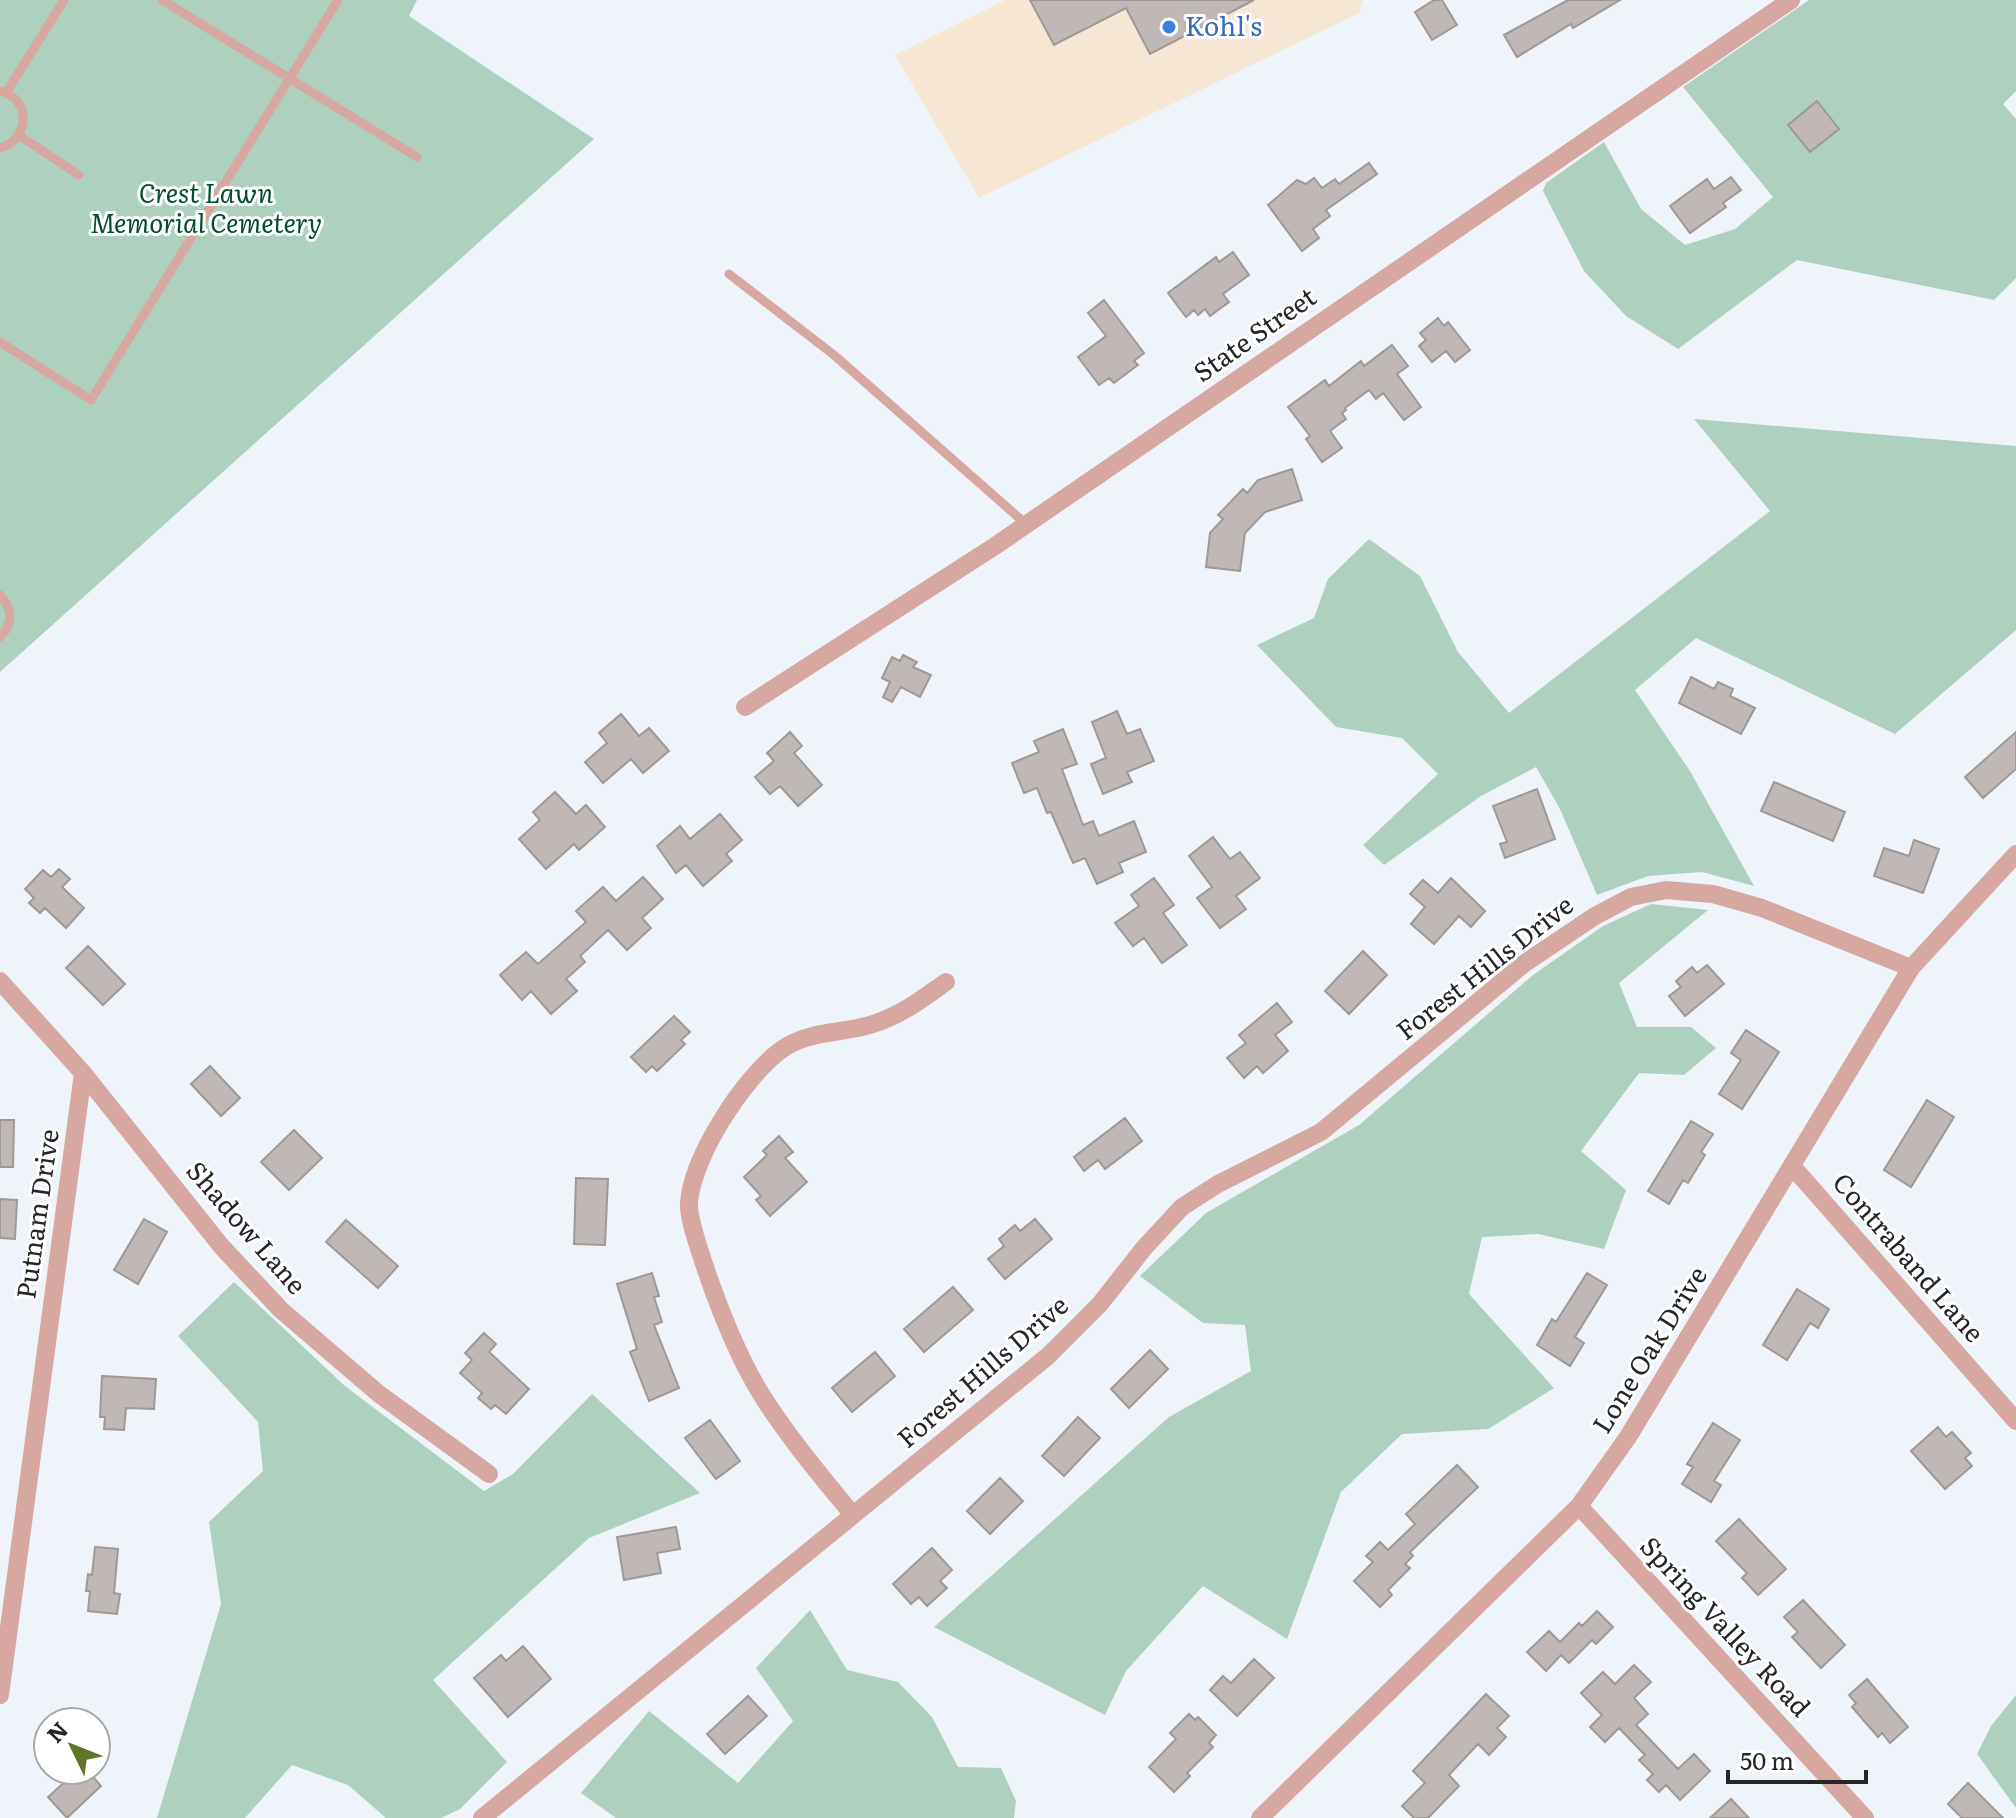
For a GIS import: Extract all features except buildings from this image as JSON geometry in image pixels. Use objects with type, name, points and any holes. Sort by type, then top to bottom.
[{"type":"street","name":"State Street","points":[[745,707],[1026,525],[1791,0]]},
{"type":"street","name":"Lone Oak Drive","points":[[1260,1818],[1579,1506],[1628,1437],[1911,968],[2016,854]]},
{"type":"street","name":"Forest Hills Drive","points":[[482,1818],[1048,1356],[1100,1304],[1144,1248],[1182,1207],[1218,1184],[1321,1132],[1525,963],[1595,916],[1631,897],[1666,890],[1713,894],[1762,908],[1911,968]]},
{"type":"street","name":"Shadow Lane","points":[[0,981],[83,1073],[222,1247],[281,1310],[379,1394],[489,1474]]},
{"type":"street","points":[[853,1515],[785,1428],[742,1360],[711,1284],[689,1205],[697,1167],[719,1125],[757,1072],[782,1049],[810,1036],[870,1025],[904,1013],[946,982]]},
{"type":"street","name":"Putnam Drive","points":[[0,1695],[83,1073]]},
{"type":"street","name":"Contraband Lane","points":[[1792,1166],[2016,1421]]},
{"type":"street","name":"Spring Valley Road","points":[[1579,1506],[1863,1817]]},
{"type":"lane","points":[[0,148],[13,143],[20,136],[24,120],[19,103],[3,92],[64,0]]},
{"type":"lane","points":[[162,0],[417,157]]},
{"type":"lane","points":[[0,342],[91,400],[338,0]]},
{"type":"lane","points":[[20,136],[79,175]]},
{"type":"lane","points":[[729,274],[834,355],[1026,525]]},
{"type":"lane","points":[[0,595],[11,618],[0,637]]},
{"type":"shaded area","points":[[1005,0],[1363,0],[1359,13],[979,198],[895,55]]},
{"type":"green space","name":"Crest Lawn Memorial Cemetery","points":[[0,0],[417,0],[409,16],[594,139],[0,672]]},
{"type":"green space","points":[[1809,0],[2016,0],[2016,91],[2003,104],[2016,119],[2016,278],[1994,300],[1797,260],[1678,349],[1626,316],[1584,271],[1543,191],[1546,183],[1604,142],[1641,209],[1685,245],[1735,229],[1773,197],[1683,87]]},
{"type":"green space","points":[[1694,419],[2016,446],[2016,630],[1895,734],[1696,638],[1635,690],[1690,771],[1754,886],[1702,872],[1648,876],[1597,895],[1560,809],[1536,767],[1481,796],[1384,865],[1363,845],[1438,774],[1402,738],[1336,727],[1257,645],[1314,618],[1328,579],[1369,539],[1420,576],[1458,652],[1509,713],[1770,511]]},
{"type":"green space","points":[[1651,904],[1708,910],[1619,983],[1637,1027],[1691,1027],[1716,1048],[1684,1075],[1639,1073],[1581,1151],[1626,1190],[1604,1249],[1538,1234],[1482,1237],[1469,1294],[1554,1388],[1488,1429],[1402,1434],[1341,1492],[1287,1639],[1203,1586],[1126,1671],[1105,1715],[934,1627],[1169,1417],[1251,1371],[1245,1325],[1203,1323],[1140,1276],[1206,1213],[1359,1125],[1533,975],[1603,926]]},
{"type":"green space","points":[[234,1282],[345,1386],[484,1491],[513,1474],[592,1394],[700,1493],[589,1538],[433,1680],[507,1762],[460,1809],[441,1818],[386,1818],[348,1785],[292,1765],[245,1818],[157,1818],[221,1604],[209,1522],[263,1471],[258,1422],[178,1336]]},
{"type":"green space","points":[[810,1610],[847,1670],[898,1682],[932,1717],[958,1767],[1001,1768],[1016,1801],[1014,1818],[616,1818],[581,1793],[649,1711],[738,1783],[793,1721],[756,1668]]},
{"type":"green space","points":[[2016,1695],[2016,1808],[1977,1754],[1991,1726]]},
{"type":"place","name":"Kohl's","points":[[1169,27]]}]
